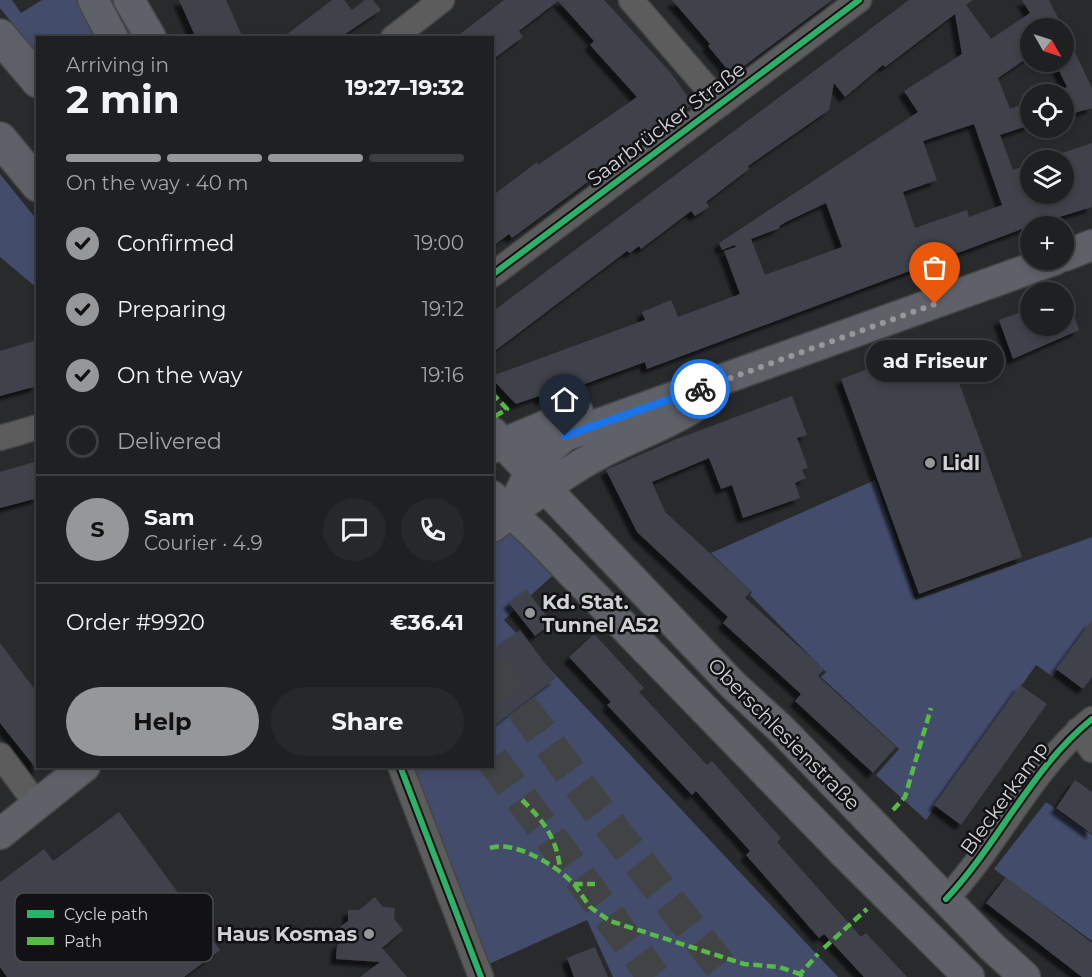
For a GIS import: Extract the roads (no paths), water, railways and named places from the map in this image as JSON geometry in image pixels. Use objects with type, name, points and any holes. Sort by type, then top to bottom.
[{"type":"highway","points":[[0,36],[36,79]]},
{"type":"highway","points":[[0,139],[36,183]]},
{"type":"main road","points":[[93,0],[112,36]]},
{"type":"main road","points":[[129,0],[150,36]]},
{"type":"main road","points":[[1074,252],[1092,245]]},
{"type":"main road","points":[[498,512],[538,479],[678,418],[705,400],[728,379],[1027,270]]},
{"type":"main road","points":[[496,441],[664,382],[713,376],[728,379]]},
{"type":"main road","name":"Oberschlesienstraße","points":[[496,441],[538,479],[733,685],[782,730],[1025,977]]},
{"type":"main road","name":"Oberschlesienstraße","points":[[498,512],[537,537],[845,854],[969,977]]},
{"type":"main road","points":[[48,798],[83,768]]},
{"type":"main road","points":[[0,834],[93,768]]},
{"type":"street","points":[[396,36],[442,0]]},
{"type":"street","points":[[631,0],[721,104]]},
{"type":"street","name":"Saarbrücker Straße","points":[[494,274],[859,0]]},
{"type":"street","points":[[0,438],[36,428]]},
{"type":"street","points":[[1085,724],[1092,750]]},
{"type":"street","name":"Bleckerkamp","points":[[946,899],[963,880],[1053,756],[1085,724]]},
{"type":"street","points":[[0,755],[48,798]]},
{"type":"street","points":[[401,768],[481,977]]},
{"type":"tunnel","points":[[494,670],[604,818],[729,977]]},
{"type":"tunnel","points":[[494,762],[654,977]]},
{"type":"place","name":"ad Friseur","points":[[935,304]]},
{"type":"place","name":"Lidl","points":[[930,463]]},
{"type":"place","name":"Kd. Stat. Tunnel A52","points":[[530,613]]},
{"type":"place","name":"Haus Kosmas","points":[[369,934]]}]
